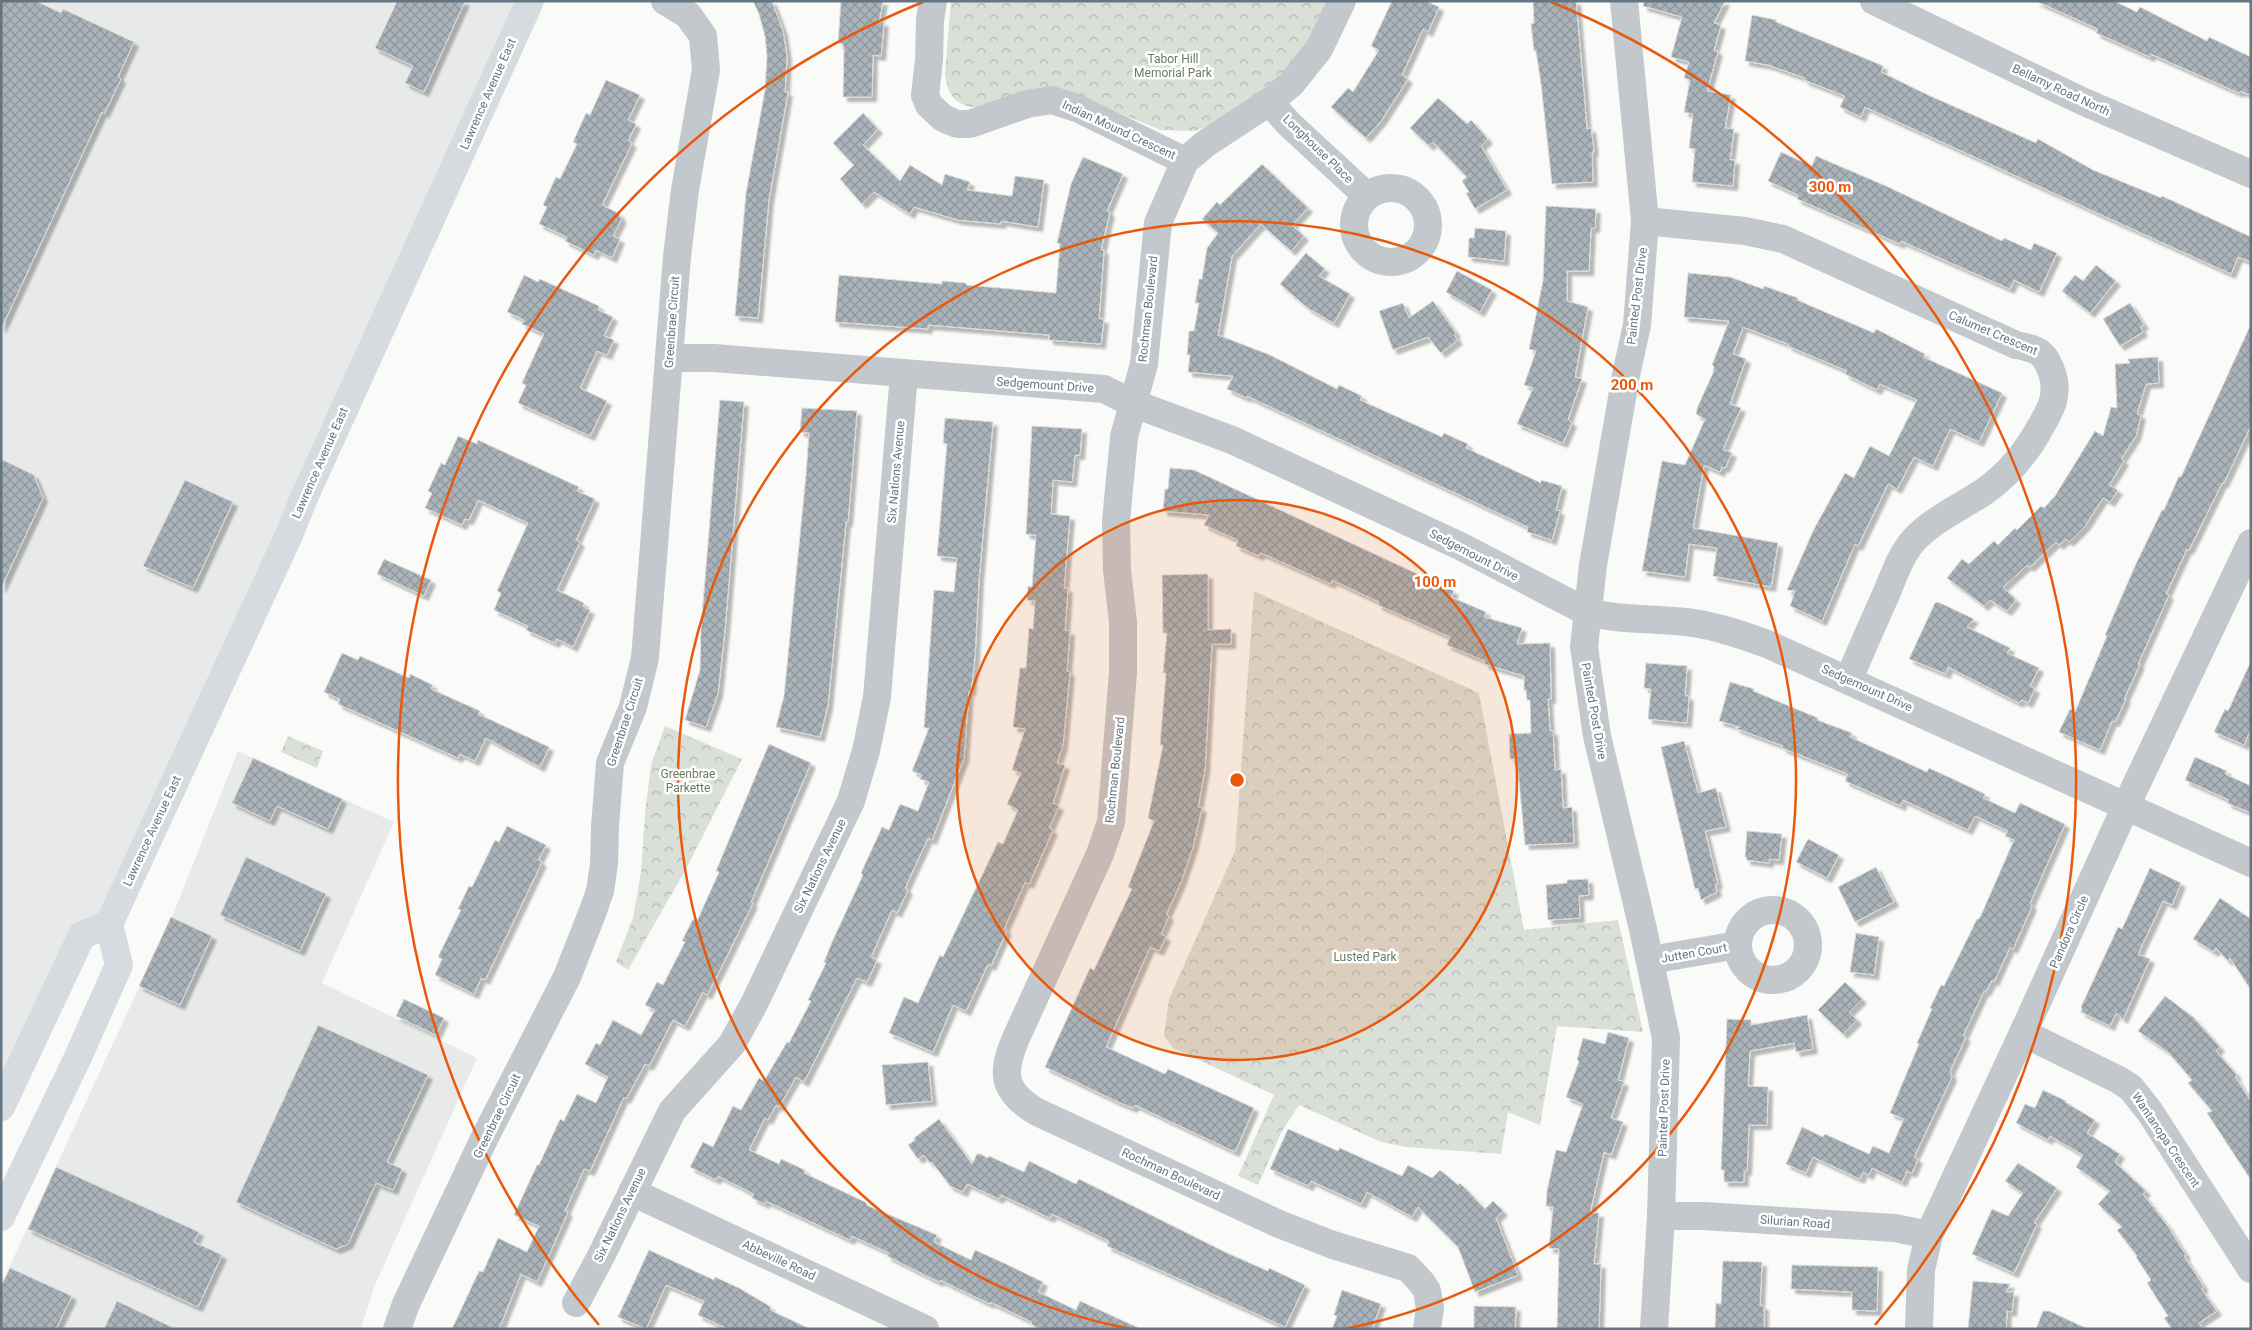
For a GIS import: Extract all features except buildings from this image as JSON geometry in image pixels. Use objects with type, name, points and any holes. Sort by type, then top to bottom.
[{"type":"main road","name":"Lawrence Avenue East","points":[[109,924],[289,535],[303,500],[530,1]]},
{"type":"main road","points":[[1,1107],[82,935],[109,924],[119,965],[78,1058],[1,1217]]},
{"type":"street","name":"Greenbrae Circuit","points":[[397,1329],[406,1304],[485,1138],[567,977],[600,890],[605,860],[605,827],[610,763],[615,746],[633,707],[645,658],[645,637],[670,358],[673,296],[685,190],[706,70],[703,36],[688,16],[665,1]]},
{"type":"street","name":"Indian Mound Crescent","points":[[933,1],[925,95],[929,105],[944,118],[957,124],[970,124],[1027,104],[1052,100],[1078,109],[1185,161]]},
{"type":"street","name":"Rochman Boulevard","points":[[1342,1],[1323,42],[1311,61],[1290,84],[1269,102],[1205,144],[1185,161],[1157,226],[1144,364],[1124,438],[1116,521],[1117,570],[1123,622],[1123,674],[1111,822],[1100,854],[1008,1055],[1005,1069],[1008,1084],[1016,1096],[1037,1112],[1279,1224],[1333,1245],[1408,1268],[1427,1291],[1430,1308],[1427,1329]]},
{"type":"street","name":"Painted Post Drive","points":[[1624,1],[1645,220],[1637,325],[1626,376],[1593,565],[1584,647],[1597,736],[1650,960],[1666,1038],[1661,1216],[1654,1329]]},
{"type":"street","name":"Bellamy Road North","points":[[1874,1],[2082,101],[2251,174]]},
{"type":"street","name":"Longhouse Place","points":[[1269,102],[1367,196]]},
{"type":"street","name":"Calumet Crescent","points":[[1645,220],[1745,231],[1784,239],[2016,345],[2032,348],[2044,355],[2049,363],[2056,392],[2052,408],[2028,450],[2007,473],[1985,491],[1947,512],[1913,542],[1898,566],[1849,680]]},
{"type":"street","name":"Sedgemount Drive","points":[[670,358],[714,358],[1104,389],[1132,404],[1179,419],[1240,444],[1460,546],[1587,612],[1610,618],[1676,621],[1728,630],[1767,644],[2251,862]]},
{"type":"street","name":"Six Nations Avenue","points":[[576,1303],[672,1111],[732,1044],[754,1004],[851,801],[866,751],[878,689],[904,374]]},
{"type":"street","name":"Pandora Circle","points":[[1919,1329],[1921,1270],[1929,1234],[2024,1033],[2126,806],[2251,543]]},
{"type":"street","name":"Jutten Court","points":[[1650,960],[1738,945]]},
{"type":"street","name":"Wantanopa Crescent","points":[[2024,1033],[2119,1080],[2131,1088],[2150,1112],[2251,1269]]},
{"type":"street","name":"Abbeville Road","points":[[632,1192],[925,1329]]},
{"type":"street","name":"Silurian Road","points":[[1661,1216],[1703,1216],[1895,1228],[1929,1234]]},
{"type":"shaded area","points":[[1,1],[530,1],[133,871],[82,935],[1,1107]]},
{"type":"shaded area","points":[[238,751],[394,822],[322,983],[477,1058],[374,1287],[361,1329],[1,1329],[1,1285],[174,912]]},
{"type":"green space","name":"Tabor Hill Memorial Park","points":[[951,1],[1328,1],[1312,36],[1291,67],[1253,98],[1217,122],[1195,131],[1161,130],[1087,100],[984,108],[975,108],[961,104],[952,96],[945,74]]},
{"type":"green space","name":"Lusted Park","points":[[1254,591],[1479,693],[1524,930],[1618,920],[1643,1032],[1557,1026],[1540,1125],[1508,1112],[1501,1154],[1407,1147],[1381,1142],[1299,1105],[1282,1131],[1258,1185],[1238,1176],[1274,1095],[1173,1048],[1164,1036],[1169,999],[1235,851]]},
{"type":"green space","name":"Greenbrae Parkette","points":[[665,726],[742,759],[686,869],[628,970],[616,962],[633,918],[641,873],[645,813],[651,765]]},
{"type":"green space","points":[[288,736],[323,751],[317,768],[281,752]]}]
